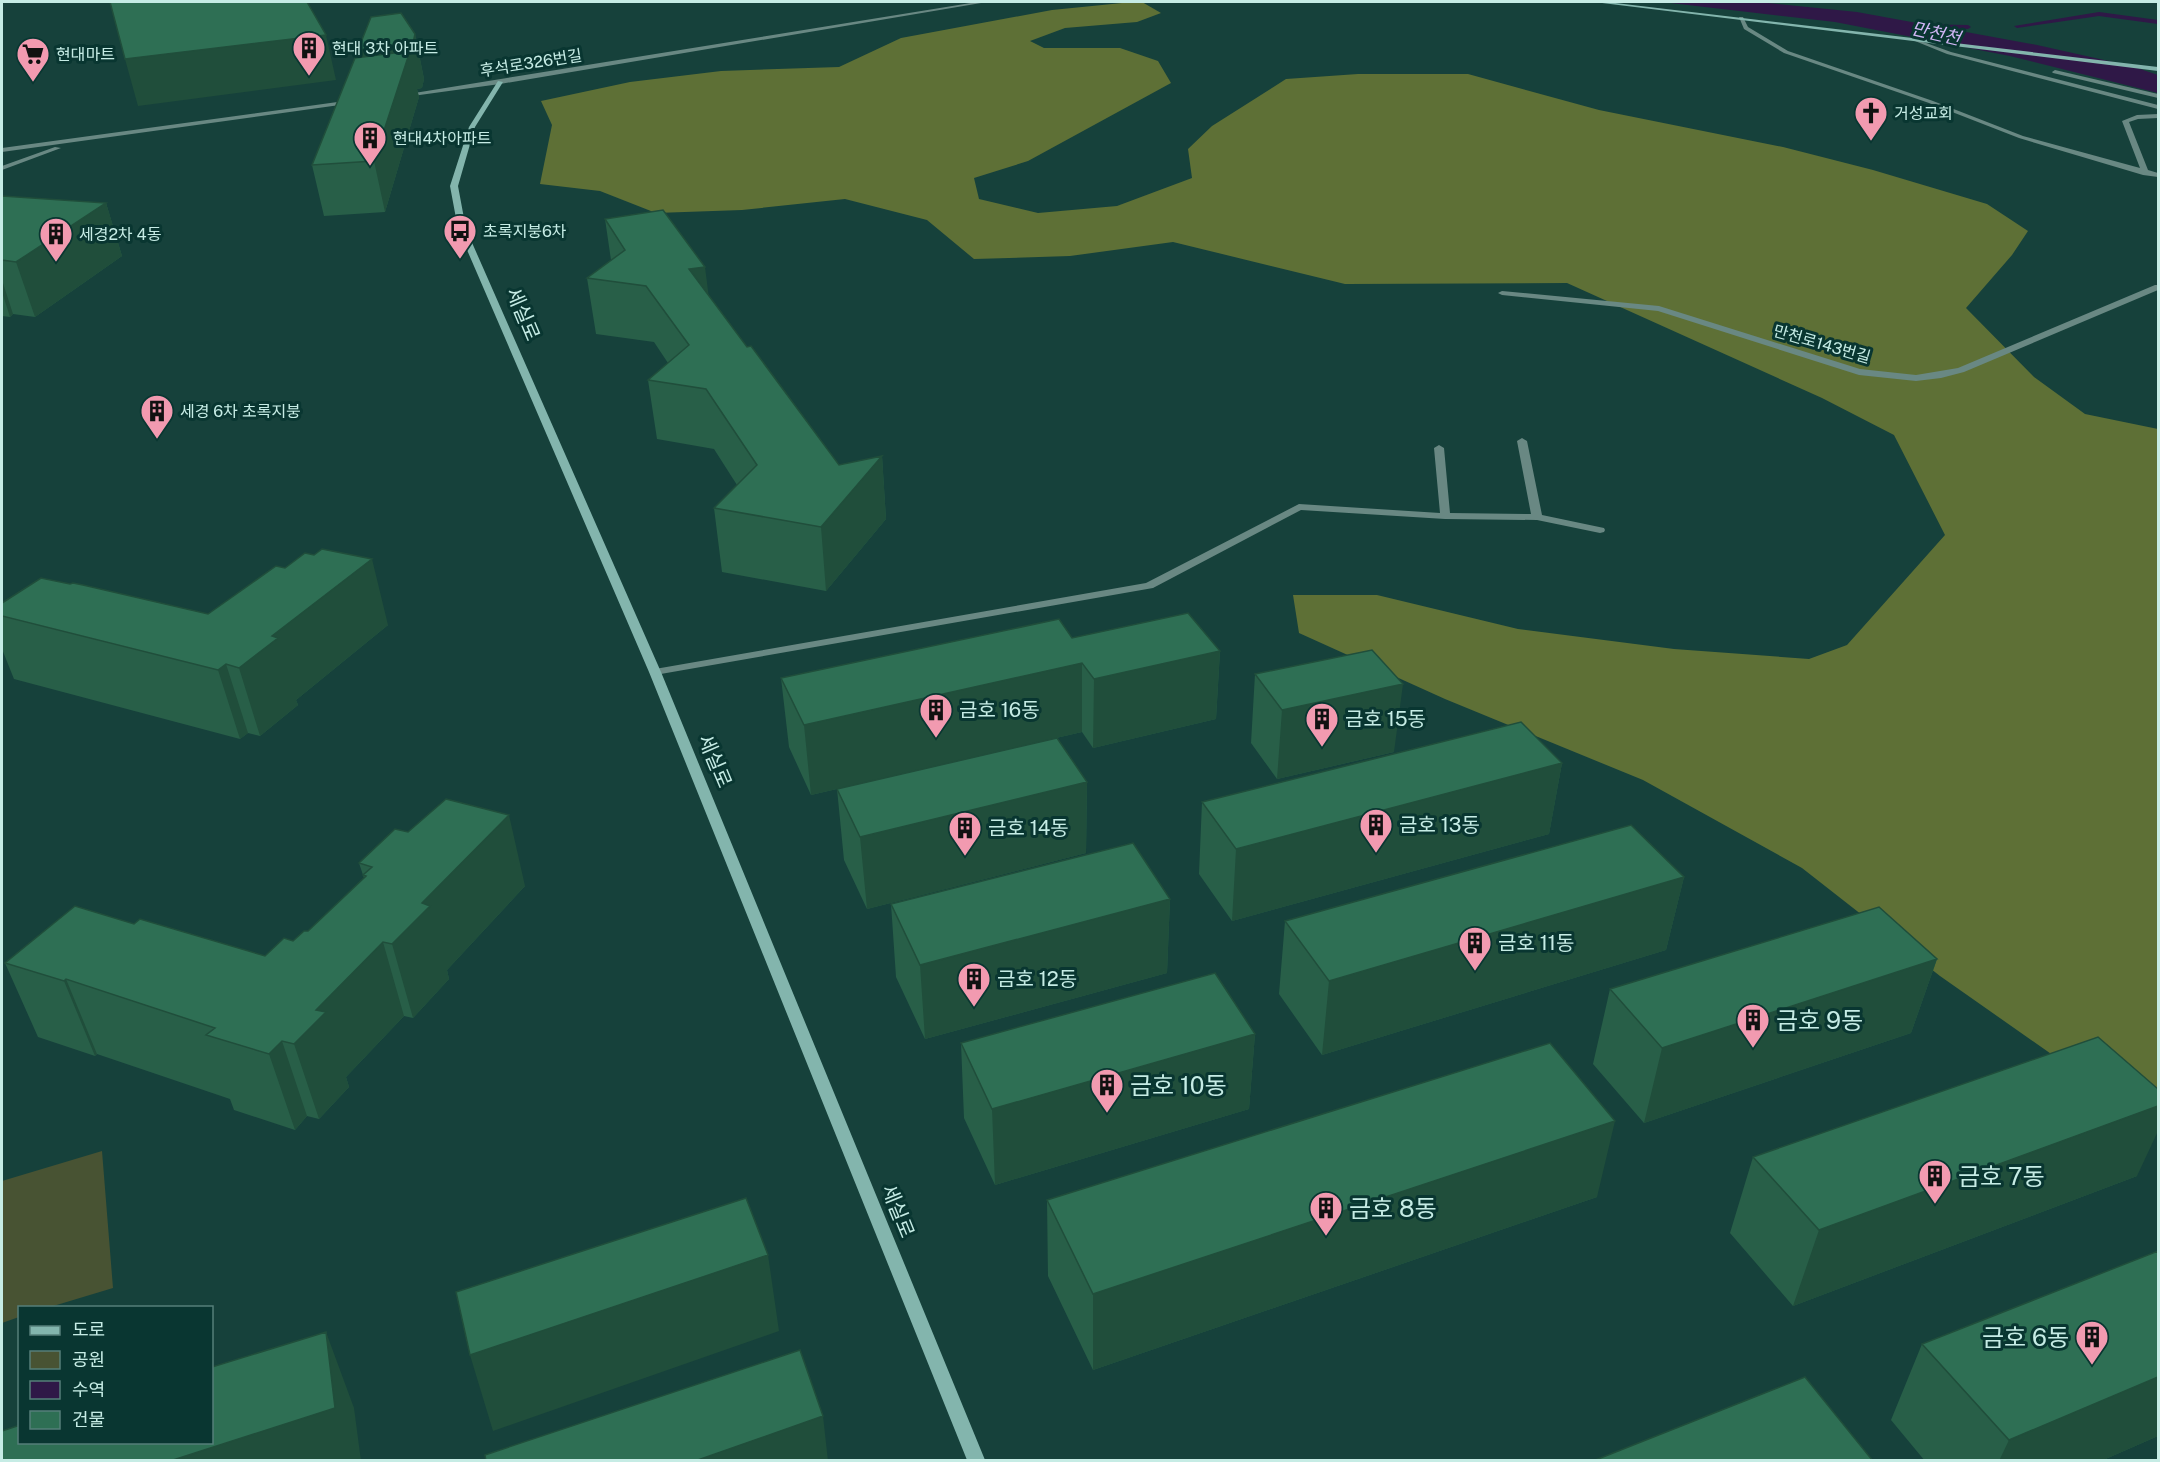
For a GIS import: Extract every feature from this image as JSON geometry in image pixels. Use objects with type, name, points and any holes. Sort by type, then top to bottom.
[{"type":"street","name":"후석로326번길","points":[[395,96],[500,82],[984,2]]},
{"type":"street","points":[[1597,2],[2158,69]]},
{"type":"street","points":[[1741,18],[1746,28],[1786,52],[1931,102],[2021,137],[2158,175]]},
{"type":"street","points":[[1917,40],[1949,53],[2158,107]]},
{"type":"street","points":[[1932,42],[2158,96]]},
{"type":"street","name":"세실로","points":[[500,82],[472,127],[454,186],[462,230],[655,672],[976,1461]]},
{"type":"street","points":[[2,150],[360,101]]},
{"type":"street","points":[[2146,173],[2125,121],[2137,117],[2158,116]]},
{"type":"street","points":[[2,168],[80,140]]},
{"type":"street","name":"만천로143번길","points":[[1502,293],[1659,309],[1858,372],[1916,378],[1961,370],[2158,286]]},
{"type":"street","points":[[1522,441],[1537,517]]},
{"type":"street","points":[[1439,448],[1445,516]]},
{"type":"street","points":[[655,672],[1149,586],[1299,507],[1445,516],[1537,517],[1600,530]]},
{"type":"green space","points":[[1142,2],[1161,13],[1137,22],[1065,28],[1030,41],[1044,48],[1120,48],[1158,61],[1171,83],[1028,161],[974,178],[979,199],[1038,213],[1117,206],[1192,178],[1188,149],[1212,126],[1286,79],[1358,74],[1468,74],[1599,110],[1783,147],[1873,170],[1987,204],[2028,231],[2012,255],[1966,308],[2034,377],[2085,414],[2158,429],[2158,1129],[1940,976],[1802,868],[1643,780],[1445,699],[1299,633],[1293,595],[1377,595],[1518,629],[1674,649],[1809,659],[1847,645],[1945,535],[1894,435],[1822,398],[1567,283],[1345,284],[1173,242],[1070,256],[974,259],[927,220],[845,199],[742,210],[656,213],[600,191],[540,184],[552,125],[541,101],[630,82],[721,71],[839,67],[901,38],[1052,10]]},
{"type":"green space","points":[[102,1151],[113,1288],[53,1306],[18,1306],[18,1317],[2,1323],[2,1181]]},
{"type":"water","name":"만천천","points":[[1662,2],[1759,2],[1857,12],[2037,45],[2131,66],[2158,75],[2158,93],[2010,56],[1835,22]]},
{"type":"building","points":[[110,2],[307,2],[326,35],[125,59]]},
{"type":"building","points":[[401,13],[415,34],[413,43],[358,50],[371,17]]},
{"type":"building","points":[[410,51],[374,161],[312,165],[355,58]]},
{"type":"building","points":[[2,196],[106,203],[16,262],[2,260]]},
{"type":"building","points":[[663,210],[705,267],[689,269],[747,347],[751,346],[839,465],[882,456],[821,527],[714,508],[757,465],[706,389],[648,380],[689,345],[646,286],[587,278],[625,250],[605,219]]},
{"type":"building","points":[[322,549],[372,559],[272,636],[278,638],[239,668],[226,664],[218,670],[2,616],[2,603],[41,578],[83,585],[208,614],[276,566],[285,568],[305,553],[314,555]]},
{"type":"building","points":[[1188,613],[1220,651],[1094,679],[1082,663],[804,725],[781,678],[1059,619],[1072,638]]},
{"type":"building","points":[[1372,650],[1403,684],[1282,710],[1255,674]]},
{"type":"building","points":[[1521,722],[1562,763],[1236,849],[1202,802]]},
{"type":"building","points":[[1057,738],[1087,782],[860,837],[837,789]]},
{"type":"building","points":[[446,799],[509,815],[422,903],[430,906],[392,944],[383,942],[316,1010],[326,1012],[294,1044],[282,1041],[269,1054],[206,1035],[215,1028],[66,979],[64,981],[5,963],[75,906],[134,924],[140,919],[265,956],[284,938],[293,941],[304,931],[308,931],[366,876],[363,875],[372,867],[359,863],[395,829],[408,832]]},
{"type":"building","points":[[1631,825],[1684,877],[1329,981],[1285,921]]},
{"type":"building","points":[[1133,843],[1170,899],[920,965],[891,904]]},
{"type":"building","points":[[1879,907],[1937,959],[1662,1048],[1610,989]]},
{"type":"building","points":[[1215,973],[1255,1034],[992,1109],[961,1043]]},
{"type":"building","points":[[2098,1037],[2158,1089],[2158,1106],[1819,1230],[1753,1157]]},
{"type":"building","points":[[1550,1043],[1615,1121],[1093,1294],[1047,1200]]},
{"type":"building","points":[[746,1198],[768,1255],[470,1355],[456,1292]]},
{"type":"building","points":[[2158,1251],[2158,1377],[2009,1440],[1922,1344]]},
{"type":"building","points":[[326,1332],[335,1408],[170,1461],[2,1461],[2,1431],[18,1426],[18,1444],[213,1444],[213,1367]]},
{"type":"building","points":[[800,1350],[823,1416],[695,1461],[486,1461],[485,1455]]},
{"type":"building","points":[[1805,1377],[1873,1461],[1593,1461]]},
{"type":"waterway","points":[[2017,26],[2099,14],[2158,22]]},
{"type":"waterway","name":"만천천","points":[[1915,26],[1968,27]]},
{"type":"place","name":"현대 3차 아파트","points":[[309,77]]},
{"type":"place","name":"현대마트","points":[[33,83]]},
{"type":"place","name":"거성교회","points":[[1871,142]]},
{"type":"place","name":"현대4차아파트","points":[[370,167]]},
{"type":"place","name":"초록지붕6차","points":[[460,260]]},
{"type":"place","name":"세경2차 4동","points":[[56,263]]},
{"type":"place","name":"세경 6차 초록지붕","points":[[157,440]]},
{"type":"place","name":"금호 16동","points":[[936,739]]},
{"type":"place","name":"금호 15동","points":[[1322,748]]},
{"type":"place","name":"금호 13동","points":[[1376,854]]},
{"type":"place","name":"금호 14동","points":[[965,857]]},
{"type":"place","name":"금호 11동","points":[[1475,972]]},
{"type":"place","name":"금호 12동","points":[[974,1008]]},
{"type":"place","name":"금호 9동","points":[[1753,1049]]},
{"type":"place","name":"금호 10동","points":[[1107,1114]]},
{"type":"place","name":"금호 7동","points":[[1935,1205]]},
{"type":"place","name":"금호 8동","points":[[1326,1237]]},
{"type":"place","name":"금호 6동","points":[[2092,1366]]}]
